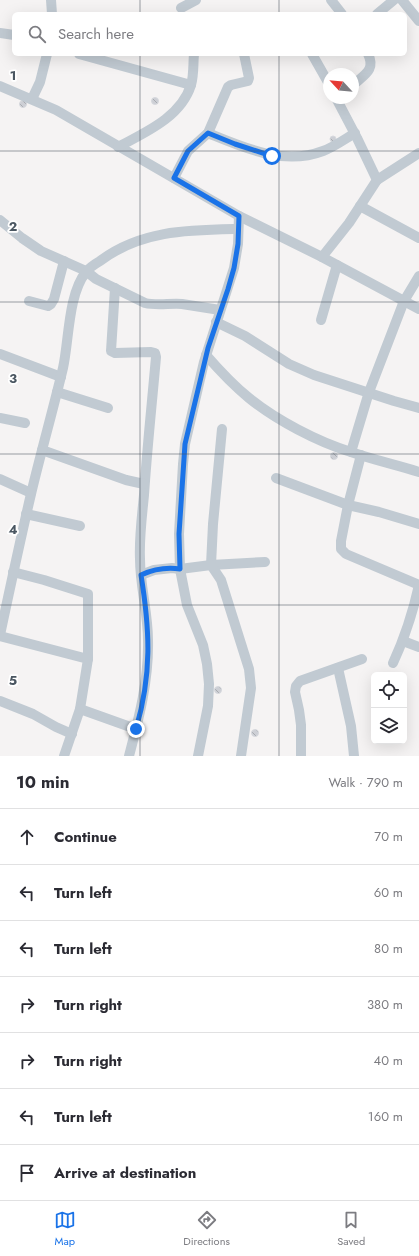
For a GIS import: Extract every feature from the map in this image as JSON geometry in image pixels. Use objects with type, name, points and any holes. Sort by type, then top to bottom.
[{"type":"street","points":[[51,0],[52,12]]},
{"type":"street","points":[[180,7],[196,0]]},
{"type":"street","points":[[331,0],[340,12]]},
{"type":"street","points":[[379,12],[394,0]]},
{"type":"street","points":[[402,0],[419,21]]},
{"type":"street","points":[[0,33],[12,35]]},
{"type":"street","points":[[32,99],[40,82],[46,56]]},
{"type":"street","points":[[85,56],[191,85]]},
{"type":"street","points":[[118,147],[141,135],[175,112],[191,85],[194,56]]},
{"type":"street","points":[[174,178],[188,151],[208,133],[228,87],[247,82],[249,80],[244,56]]},
{"type":"street","points":[[313,56],[323,73]]},
{"type":"street","points":[[359,80],[369,71],[372,64],[369,56]]},
{"type":"street","points":[[2,91],[32,99],[56,110],[239,216],[322,257],[419,309]]},
{"type":"street","points":[[340,104],[377,180]]},
{"type":"street","points":[[208,133],[261,153],[284,157],[307,155],[324,151],[355,133]]},
{"type":"street","points":[[322,257],[360,206],[377,180],[419,153]]},
{"type":"street","points":[[360,206],[419,238]]},
{"type":"street","points":[[198,756],[208,706],[209,684],[203,645],[187,605],[180,569],[179,534],[184,450],[206,355],[234,268],[239,216]]},
{"type":"street","points":[[0,220],[42,251],[86,271],[96,279],[145,303],[152,305],[184,305],[220,310]]},
{"type":"street","points":[[88,659],[0,636],[26,514],[61,377],[76,291],[86,271],[108,254],[128,245],[168,233],[189,230],[238,230]]},
{"type":"street","points":[[29,301],[48,306],[51,304],[54,299],[64,261]]},
{"type":"street","points":[[321,320],[337,265]]},
{"type":"street","points":[[351,452],[369,392],[404,301],[419,276]]},
{"type":"street","points":[[115,288],[111,351],[115,353],[151,352],[155,353],[156,357],[144,484],[140,558],[148,640],[145,690],[129,756]]},
{"type":"street","points":[[216,322],[245,336],[289,364],[314,375],[419,408]]},
{"type":"street","points":[[0,354],[61,377]]},
{"type":"street","points":[[206,355],[237,388],[251,400],[296,428],[351,452],[419,472]]},
{"type":"street","points":[[57,392],[108,408]]},
{"type":"street","points":[[0,418],[25,423]]},
{"type":"street","points":[[222,429],[213,524],[211,565],[221,580],[251,678],[252,688],[241,756]]},
{"type":"street","points":[[42,450],[126,480],[144,484]]},
{"type":"street","points":[[361,455],[348,505],[341,542],[342,552],[362,562],[419,585],[413,611],[403,641],[393,663]]},
{"type":"street","points":[[276,478],[348,505],[379,512],[419,524]]},
{"type":"street","points":[[0,479],[31,493]]},
{"type":"street","points":[[26,514],[80,526]]},
{"type":"street","points":[[141,575],[154,570],[172,568],[180,569],[211,565],[265,562]]},
{"type":"street","points":[[14,572],[88,594],[88,659],[80,709],[64,756]]},
{"type":"street","points":[[403,641],[419,647]]},
{"type":"street","points":[[300,756],[301,725],[295,692],[296,686],[300,681],[362,659]]},
{"type":"street","points":[[338,668],[351,726],[354,756]]},
{"type":"street","points":[[0,701],[33,714],[72,734]]},
{"type":"street","points":[[80,709],[136,729]]},
{"type":"building","points":[[155,97],[158,98],[158,104],[155,105],[152,104],[151,101],[152,98]]},
{"type":"building","points":[[23,101],[26,104],[23,107],[20,104]]},
{"type":"building","points":[[333,136],[336,139],[333,142],[330,139]]},
{"type":"building","points":[[334,452],[337,453],[337,459],[334,460],[331,459],[330,456],[331,453]]},
{"type":"building","points":[[218,686],[221,687],[221,693],[218,694],[215,693],[214,690],[215,687]]},
{"type":"building","points":[[255,729],[258,730],[258,736],[255,737],[252,736],[251,733],[252,730]]},
{"type":"route","points":[[136,729],[145,690],[148,667],[147,618],[141,575],[154,570],[172,568],[180,569],[179,534],[185,444],[204,362],[228,289],[234,268],[238,244],[239,216],[174,178],[188,151],[208,133],[235,144],[272,156]]}]
